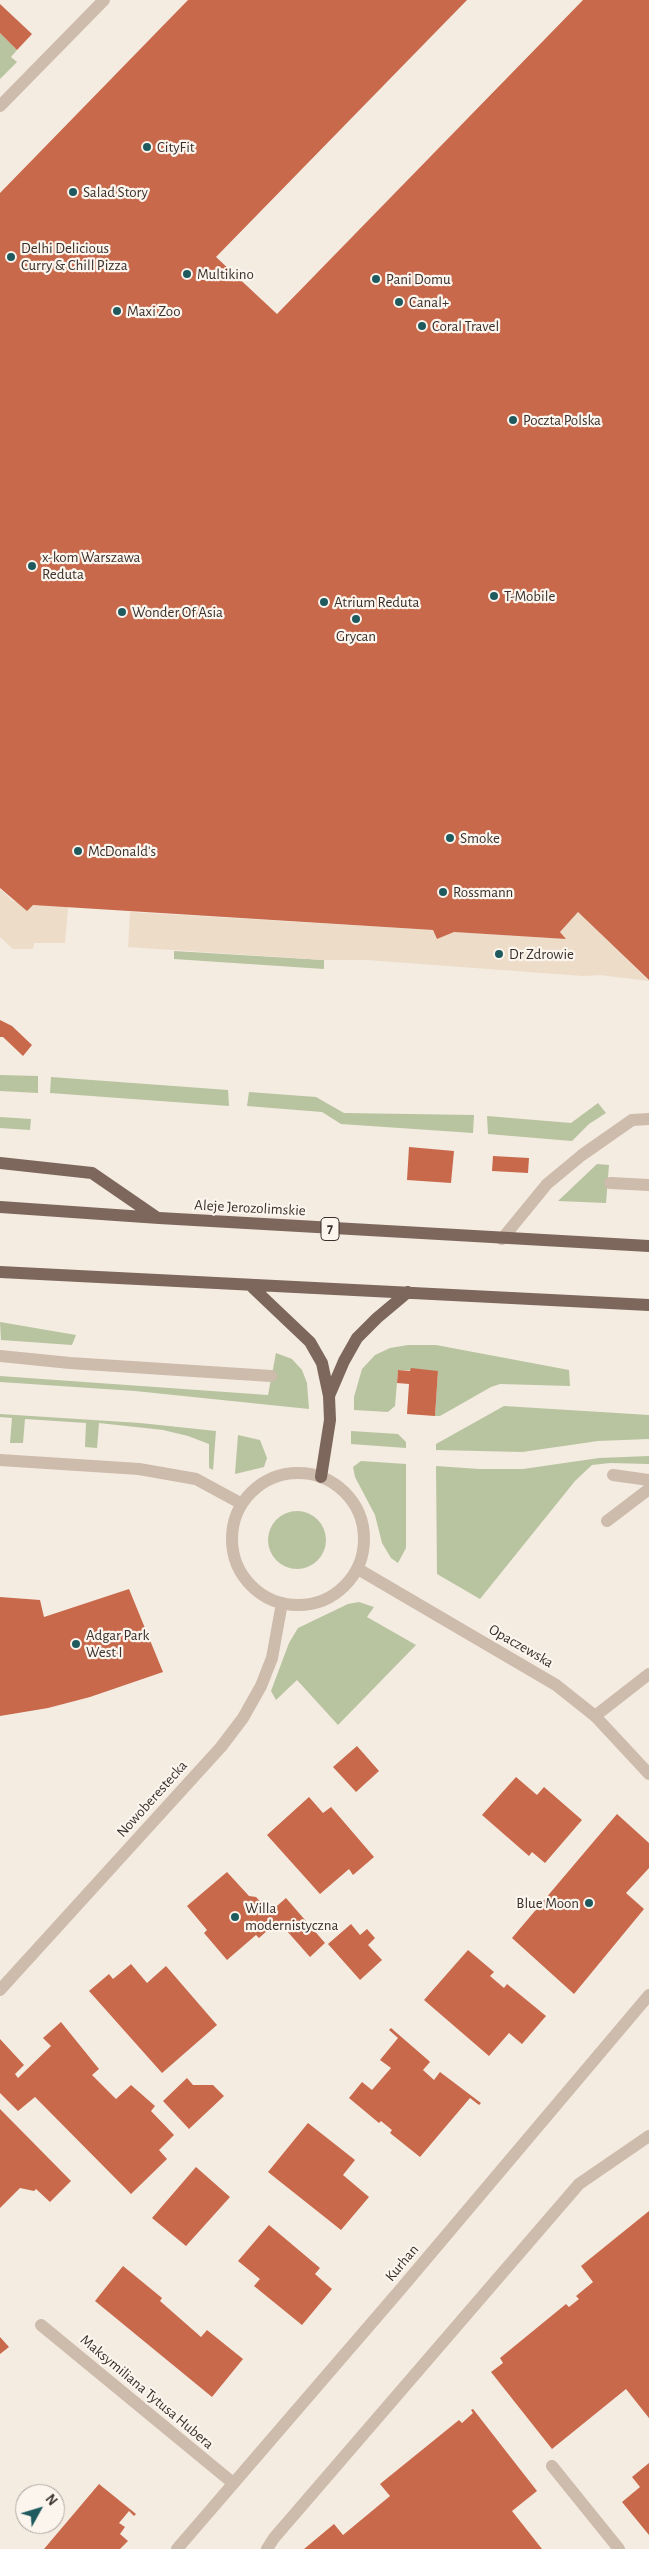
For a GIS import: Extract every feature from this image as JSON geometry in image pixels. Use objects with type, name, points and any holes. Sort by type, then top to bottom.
[{"type":"main road","points":[[0,1163],[92,1173],[158,1218]]},
{"type":"main road","name":"Aleje Jerozolimskie","points":[[0,1206],[158,1218],[649,1246]]},
{"type":"main road","points":[[2,1272],[250,1286],[649,1304]]},
{"type":"main road","points":[[250,1286],[310,1342],[322,1363],[330,1396],[329,1433],[321,1477]]},
{"type":"main road","points":[[330,1396],[344,1361],[357,1338],[408,1292]]},
{"type":"street","points":[[0,106],[104,0]]},
{"type":"street","points":[[502,1239],[547,1184],[582,1155],[632,1120],[649,1119]]},
{"type":"street","points":[[610,1183],[649,1185]]},
{"type":"street","points":[[0,1356],[70,1363],[271,1376]]},
{"type":"street","points":[[0,1460],[139,1468],[196,1479],[242,1504]]},
{"type":"street","points":[[296,1473],[321,1477],[335,1484],[347,1495],[356,1508],[364,1538],[358,1569],[339,1592],[326,1600],[312,1604],[282,1603],[268,1598],[255,1589],[237,1564],[232,1534],[242,1504],[255,1490],[271,1479],[296,1473]]},
{"type":"street","points":[[613,1475],[649,1480]]},
{"type":"street","points":[[607,1521],[649,1489]]},
{"type":"street","name":"Opaczewska","points":[[358,1569],[556,1685],[595,1716],[649,1774]]},
{"type":"street","name":"Nowoberestecka","points":[[0,1990],[221,1747],[243,1718],[261,1686],[272,1658],[282,1603]]},
{"type":"street","points":[[595,1716],[649,1674]]},
{"type":"street","name":"Kurhan","points":[[177,2549],[394,2298],[649,1995]]},
{"type":"street","points":[[268,2549],[274,2538],[579,2184],[649,2136]]},
{"type":"street","name":"Maksymiliana Tytusa Hubera","points":[[41,2325],[233,2483]]},
{"type":"street","points":[[552,2466],[619,2549]]},
{"type":"green space","points":[[0,33],[17,50],[11,57],[17,62],[0,79]]},
{"type":"green space","points":[[174,951],[324,960],[324,969],[174,959]]},
{"type":"green space","points":[[0,1075],[38,1076],[38,1093],[0,1091]]},
{"type":"green space","points":[[51,1077],[228,1090],[229,1106],[50,1093]]},
{"type":"green space","points":[[249,1092],[316,1097],[344,1113],[474,1115],[473,1133],[341,1124],[322,1112],[247,1106]]},
{"type":"green space","points":[[598,1103],[606,1113],[589,1124],[572,1141],[488,1134],[487,1116],[571,1123]]},
{"type":"green space","points":[[0,1117],[31,1119],[30,1130],[0,1128]]},
{"type":"green space","points":[[597,1164],[609,1165],[606,1203],[558,1201]]},
{"type":"green space","points":[[0,1322],[76,1335],[72,1345],[1,1340]]},
{"type":"green space","points":[[408,1345],[436,1345],[569,1370],[570,1386],[500,1384],[491,1387],[440,1416],[435,1416],[438,1371],[398,1370],[395,1406],[388,1412],[354,1410],[354,1397],[362,1369],[375,1355],[390,1348]]},
{"type":"green space","points":[[276,1353],[292,1359],[302,1370],[307,1383],[309,1409],[135,1391],[0,1382],[0,1376],[268,1395]]},
{"type":"green space","points":[[504,1406],[649,1415],[649,1439],[598,1441],[522,1452],[436,1450],[436,1444]]},
{"type":"green space","points":[[0,1414],[140,1423],[216,1431],[213,1470],[209,1468],[209,1444],[188,1436],[163,1430],[99,1423],[97,1448],[85,1447],[86,1423],[25,1419],[23,1443],[10,1443],[12,1418],[0,1417]]},
{"type":"green space","points":[[351,1431],[398,1434],[406,1442],[406,1448],[351,1444]]},
{"type":"green space","points":[[238,1435],[260,1440],[267,1458],[264,1467],[235,1474]]},
{"type":"green space","points":[[649,1456],[649,1464],[610,1463],[592,1465],[575,1481],[480,1599],[437,1574],[436,1466],[479,1469],[523,1469],[599,1458]]},
{"type":"green space","points":[[361,1461],[406,1464],[406,1548],[398,1563],[391,1558],[382,1543],[375,1515],[355,1477],[353,1467]]},
{"type":"green space","points":[[291,1511],[303,1511],[318,1519],[326,1534],[326,1546],[318,1561],[303,1569],[291,1569],[276,1561],[268,1546],[268,1534],[276,1519]]},
{"type":"green space","points":[[359,1602],[374,1607],[367,1617],[416,1645],[338,1725],[297,1680],[276,1700],[271,1691],[289,1643],[298,1628],[348,1604]]},
{"type":"shaded area","points":[[0,889],[13,901],[68,907],[65,943],[34,943],[33,949],[13,949],[0,937]]},
{"type":"shaded area","points":[[130,912],[433,930],[437,939],[454,932],[565,939],[560,932],[578,912],[649,981],[600,975],[583,976],[367,960],[324,960],[128,947]]},
{"type":"building","name":"Atrium Reduta","points":[[188,0],[467,0],[216,257],[277,314],[583,0],[649,0],[649,980],[578,912],[560,932],[566,939],[454,932],[437,939],[433,930],[33,905],[27,911],[0,888],[0,193]]},
{"type":"building","points":[[0,4],[32,34],[17,50],[0,33]]},
{"type":"building","points":[[0,1020],[12,1026],[32,1045],[23,1056],[3,1037],[0,1037]]},
{"type":"building","points":[[409,1147],[454,1151],[451,1183],[407,1180]]},
{"type":"building","points":[[493,1156],[529,1158],[528,1173],[492,1171]]},
{"type":"building","points":[[411,1368],[438,1371],[435,1416],[407,1414],[409,1384],[397,1383],[398,1370],[410,1371]]},
{"type":"building","name":"Adgar Park West I","points":[[129,1589],[163,1672],[90,1697],[48,1708],[0,1716],[0,1597],[40,1600],[44,1617]]},
{"type":"building","points":[[357,1746],[379,1771],[356,1792],[333,1767]]},
{"type":"building","points":[[516,1777],[537,1795],[544,1787],[582,1820],[545,1863],[532,1852],[529,1856],[482,1815]]},
{"type":"building","points":[[309,1797],[323,1813],[331,1807],[374,1857],[353,1875],[349,1869],[320,1894],[267,1835]]},
{"type":"building","name":"Blue Moon","points":[[617,1814],[649,1843],[649,1868],[626,1893],[644,1909],[574,1994],[512,1938]]},
{"type":"building","name":"Willa modernistyczna","points":[[227,1872],[249,1896],[256,1897],[270,1912],[286,1898],[325,1943],[310,1957],[278,1921],[259,1938],[256,1935],[227,1960],[204,1933],[207,1930],[187,1906]]},
{"type":"building","points":[[351,1924],[360,1935],[367,1929],[375,1938],[368,1945],[382,1960],[360,1980],[328,1944]]},
{"type":"building","points":[[468,1950],[494,1972],[490,1976],[504,1988],[507,1984],[546,2016],[522,2044],[509,2033],[489,2056],[424,2000]]},
{"type":"building","points":[[131,1964],[147,1983],[166,1966],[217,2025],[162,2073],[89,1991],[109,1974],[113,1979]]},
{"type":"building","points":[[61,2022],[99,2069],[92,2075],[116,2099],[131,2085],[155,2106],[151,2111],[174,2135],[159,2150],[167,2159],[131,2194],[35,2097],[18,2111],[0,2093],[0,2039],[24,2065],[15,2074],[18,2078],[51,2046],[43,2038]]},
{"type":"building","points":[[391,2028],[430,2062],[423,2070],[434,2080],[440,2072],[481,2103],[479,2105],[470,2098],[420,2157],[390,2133],[392,2130],[381,2121],[379,2123],[349,2098],[362,2082],[372,2090],[391,2068],[380,2060],[398,2038],[389,2030]]},
{"type":"building","points":[[187,2078],[193,2085],[213,2085],[224,2096],[189,2129],[163,2101]]},
{"type":"building","points":[[0,2109],[71,2181],[50,2202],[36,2189],[34,2191],[20,2188],[0,2208]]},
{"type":"building","points":[[308,2123],[355,2160],[343,2175],[369,2197],[341,2230],[268,2172]]},
{"type":"building","points":[[196,2167],[230,2197],[186,2246],[152,2218]]},
{"type":"building","points":[[649,2211],[649,2418],[626,2389],[552,2449],[491,2372],[503,2363],[500,2358],[566,2304],[569,2307],[579,2299],[576,2296],[593,2282],[581,2266]]},
{"type":"building","points":[[269,2225],[320,2268],[315,2274],[332,2289],[302,2325],[254,2286],[260,2279],[238,2261]]},
{"type":"building","points":[[123,2266],[162,2298],[160,2301],[201,2337],[207,2330],[243,2359],[212,2397],[95,2301]]},
{"type":"building","points":[[0,2337],[9,2347],[0,2354]]},
{"type":"building","points":[[473,2409],[537,2491],[512,2511],[542,2549],[304,2549],[334,2524],[343,2535],[390,2496],[380,2484],[459,2420],[462,2423],[473,2413],[471,2410]]},
{"type":"building","points":[[649,2463],[649,2535],[622,2502],[640,2487],[632,2477]]},
{"type":"building","points":[[99,2484],[136,2514],[134,2516],[129,2511],[119,2523],[125,2527],[120,2534],[128,2541],[120,2549],[44,2549],[57,2534],[65,2534],[65,2524]]},
{"type":"place","name":"CityFit","points":[[147,147]]},
{"type":"place","name":"Salad Story","points":[[73,192]]},
{"type":"place","name":"Delhi Delicious Curry & Chill Pizza","points":[[11,257]]},
{"type":"place","name":"Multikino","points":[[187,274]]},
{"type":"place","name":"Pani Domu","points":[[376,279]]},
{"type":"place","name":"Canal+","points":[[399,302]]},
{"type":"place","name":"Maxi Zoo","points":[[117,311]]},
{"type":"place","name":"Coral Travel","points":[[422,326]]},
{"type":"place","name":"Poczta Polska","points":[[513,420]]},
{"type":"place","name":"x-kom Warszawa Reduta","points":[[32,566]]},
{"type":"place","name":"T-Mobile","points":[[494,596]]},
{"type":"place","name":"Atrium Reduta","points":[[324,602]]},
{"type":"place","name":"Wonder Of Asia","points":[[122,612]]},
{"type":"place","name":"Grycan","points":[[356,619]]},
{"type":"place","name":"Smoke","points":[[450,838]]},
{"type":"place","name":"McDonald's","points":[[78,851]]},
{"type":"place","name":"Rossmann","points":[[443,892]]},
{"type":"place","name":"Dr Zdrowie","points":[[499,954]]},
{"type":"place","name":"Adgar Park West I","points":[[76,1644]]},
{"type":"place","name":"Blue Moon","points":[[589,1903]]},
{"type":"place","name":"Willa modernistyczna","points":[[235,1917]]}]
